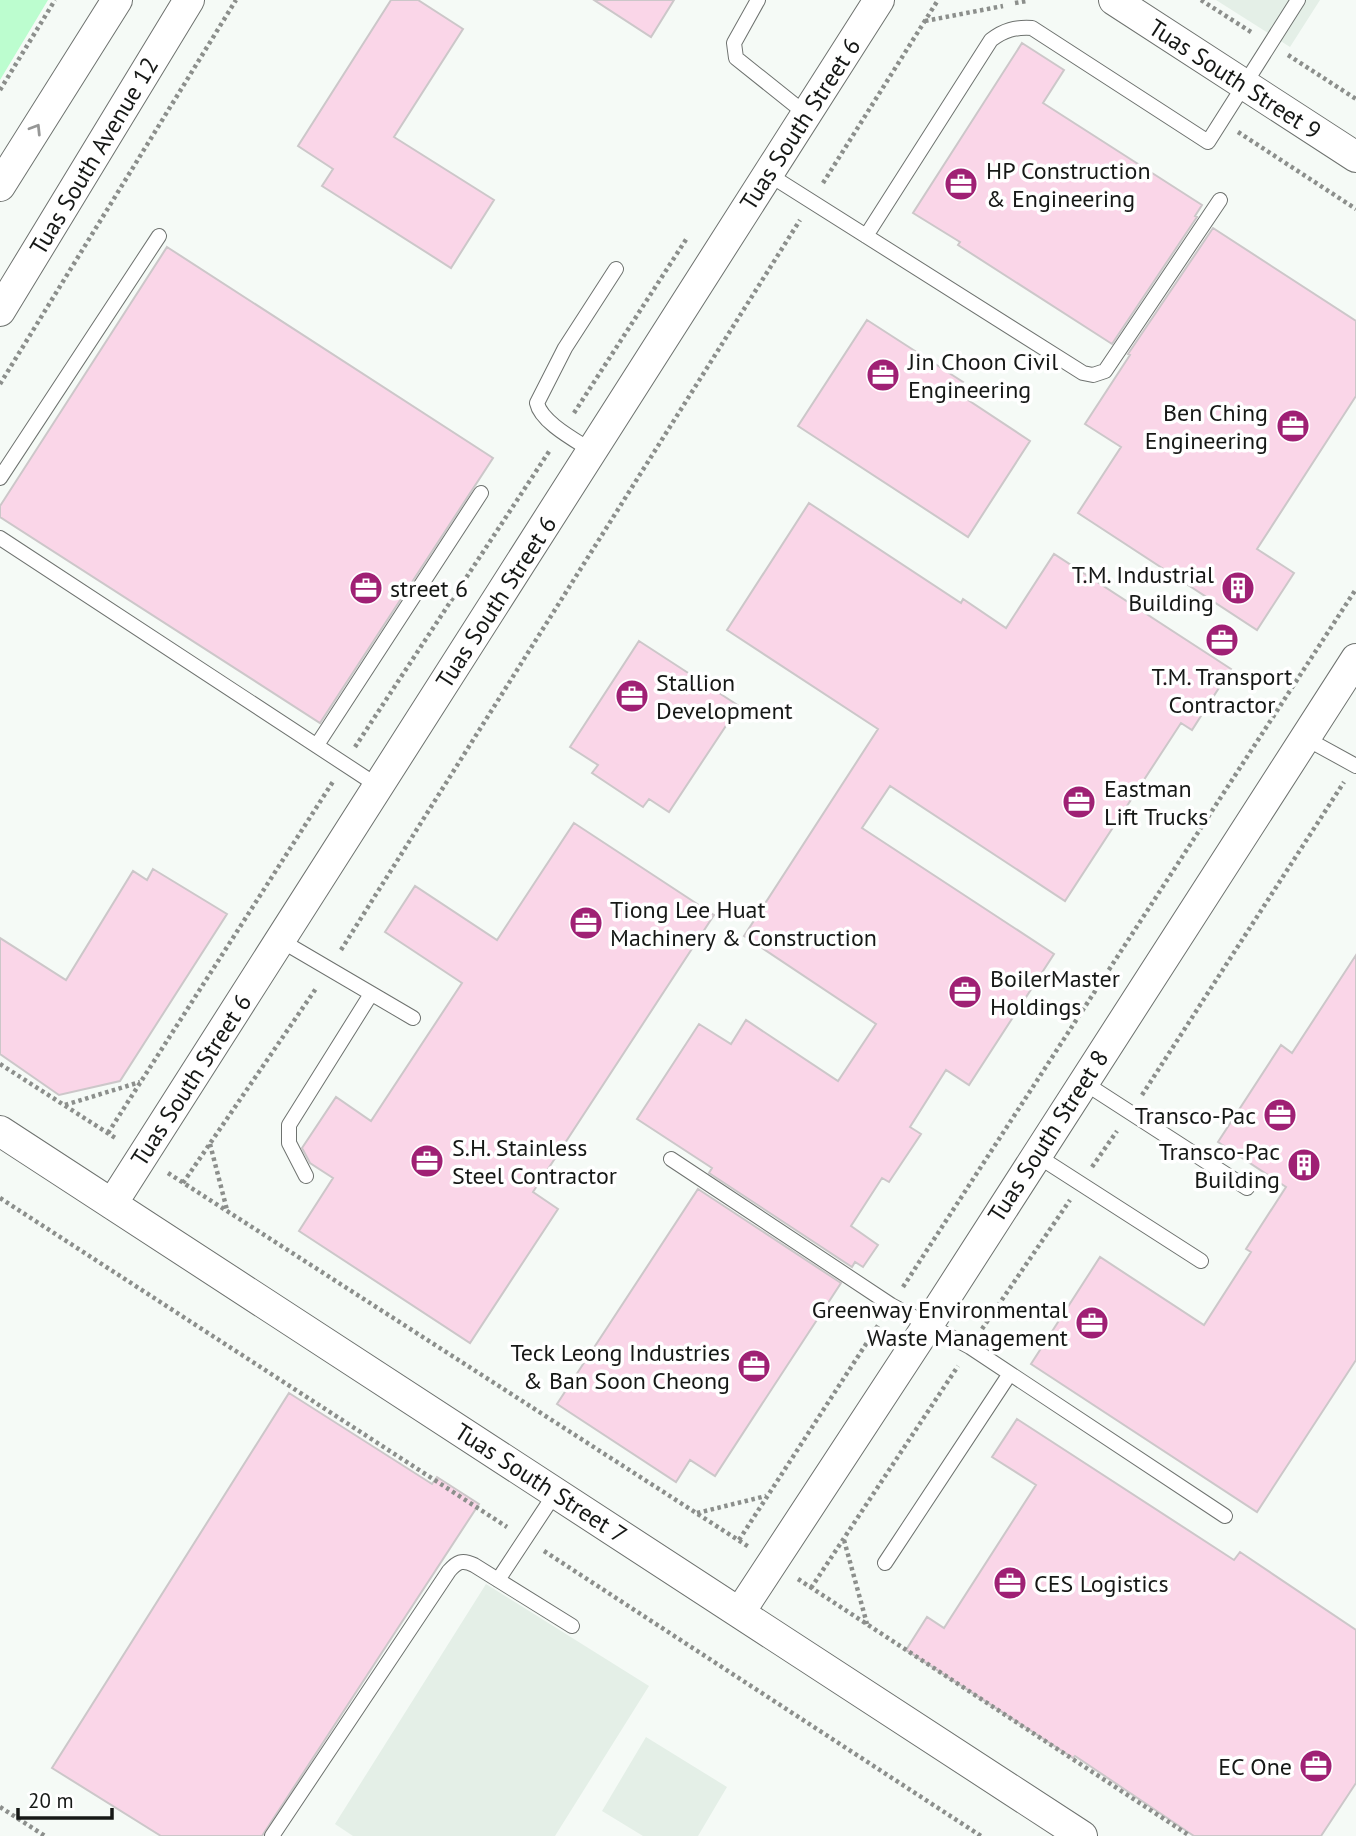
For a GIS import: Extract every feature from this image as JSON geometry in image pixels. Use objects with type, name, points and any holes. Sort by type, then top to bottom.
[{"type":"street","points":[[0,187],[117,0]]},
{"type":"street","name":"Tuas South Avenue 12","points":[[0,311],[188,0]]},
{"type":"street","name":"Tuas South Street 6","points":[[112,1204],[879,0]]},
{"type":"street","name":"Tuas South Street 9","points":[[1114,0],[1356,157]]},
{"type":"street","name":"Tuas South Street 8","points":[[740,1612],[1356,659]]},
{"type":"street","name":"Tuas South Street 7","points":[[0,1131],[1082,1836]]},
{"type":"lane","points":[[758,0],[734,43],[736,58],[806,114]]},
{"type":"lane","points":[[866,236],[990,40],[1002,32],[1016,27],[1032,27],[1209,142],[1298,0]]},
{"type":"lane","points":[[768,174],[1083,373],[1093,375],[1105,371],[1220,200]]},
{"type":"lane","points":[[0,478],[159,236]]},
{"type":"lane","points":[[592,452],[539,413],[537,403],[565,348],[616,269]]},
{"type":"lane","points":[[317,746],[481,492]]},
{"type":"lane","points":[[0,538],[378,786]]},
{"type":"lane","points":[[1306,738],[1356,766]]},
{"type":"lane","points":[[280,940],[412,1018]]},
{"type":"lane","points":[[306,1176],[289,1143],[289,1125],[371,994]]},
{"type":"lane","points":[[1083,1082],[1247,1188]]},
{"type":"lane","points":[[1035,1155],[1201,1261]]},
{"type":"lane","points":[[671,1159],[891,1305],[970,1348],[1225,1516]]},
{"type":"lane","points":[[885,1563],[1009,1375]]},
{"type":"lane","points":[[498,1580],[556,1492]]},
{"type":"lane","points":[[272,1836],[457,1562],[467,1561],[572,1626]]},
{"type":"path","points":[[0,90],[55,0]]},
{"type":"path","points":[[0,384],[236,0]]},
{"type":"path","points":[[183,1183],[329,969],[938,0]]},
{"type":"path","points":[[925,21],[1027,1]]},
{"type":"path","points":[[107,1133],[690,234]]},
{"type":"path","points":[[739,1540],[1356,589]]},
{"type":"path","points":[[0,1064],[773,1562],[1189,1836]]},
{"type":"path","points":[[64,1105],[141,1082]]},
{"type":"path","points":[[210,1143],[227,1211]]},
{"type":"path","points":[[0,1198],[981,1836]]},
{"type":"path","points":[[696,1513],[767,1496]]},
{"type":"path","points":[[844,1540],[867,1625]]},
{"type":"path","points":[[0,1807],[45,1836]]},
{"type":"shaded area","points":[[1216,0],[1320,0],[1290,47]]},
{"type":"shaded area","points":[[486,1584],[649,1686],[555,1836],[353,1836],[335,1824]]},
{"type":"shaded area","points":[[646,1737],[727,1787],[698,1836],[643,1836],[602,1811]]},
{"type":"green space","points":[[0,0],[48,0],[0,80]]},
{"type":"building","points":[[391,0],[418,0],[463,29],[394,137],[494,200],[451,268],[322,186],[333,169],[298,146]]},
{"type":"building","points":[[594,0],[674,0],[651,37]]},
{"type":"building","points":[[1022,43],[1064,70],[1043,103],[1202,205],[1195,216],[1197,217],[1112,344],[913,213]]},
{"type":"building","points":[[1213,228],[1356,321],[1356,396],[1257,549],[1294,573],[1257,630],[1078,513],[1121,447],[1085,424],[1130,355],[1128,354]]},
{"type":"building","points":[[167,247],[493,458],[320,723],[0,517],[0,506]]},
{"type":"building","points":[[867,320],[963,382],[956,392],[1030,441],[968,537],[798,426]]},
{"type":"building","points":[[809,503],[961,603],[963,599],[1006,628],[1054,554],[1231,669],[1192,730],[1181,723],[1065,901],[890,786],[862,828],[1054,954],[969,1085],[946,1070],[910,1127],[921,1134],[889,1182],[882,1178],[851,1226],[878,1245],[863,1267],[855,1262],[852,1267],[709,1173],[712,1168],[637,1119],[699,1024],[731,1044],[746,1020],[838,1081],[876,1024],[744,936],[878,729],[727,630]]},
{"type":"building","points":[[639,641],[739,706],[669,812],[649,799],[643,807],[592,773],[598,765],[570,747]]},
{"type":"building","points":[[574,823],[714,915],[533,1192],[558,1209],[470,1343],[299,1231],[333,1178],[310,1163],[302,1148],[336,1097],[371,1121],[462,983],[385,932],[415,886],[497,940]]},
{"type":"building","points":[[153,869],[227,914],[120,1081],[59,1095],[0,1054],[0,938],[66,980],[133,871],[147,880]]},
{"type":"building","points":[[1356,955],[1356,1360],[1257,1512],[1031,1364],[1100,1257],[1204,1325],[1251,1252],[1246,1249],[1286,1187],[1218,1142],[1281,1045],[1292,1053]]},
{"type":"building","points":[[698,1189],[841,1283],[715,1476],[690,1460],[676,1482],[557,1404]]},
{"type":"building","points":[[289,1393],[432,1484],[437,1477],[479,1504],[262,1836],[161,1836],[52,1768]]},
{"type":"building","points":[[1017,1419],[1234,1560],[1240,1552],[1356,1630],[1356,1783],[1321,1836],[1194,1836],[1075,1756],[1073,1758],[906,1650],[927,1617],[944,1628],[1036,1485],[992,1457]]},
{"type":"place","name":"HP Construction & Engineering","points":[[961,184]]},
{"type":"place","name":"Jin Choon Civil Engineering","points":[[883,375]]},
{"type":"place","name":"Ben Ching Engineering","points":[[1293,426]]},
{"type":"place","name":"street 6","points":[[366,588]]},
{"type":"place","name":"T.M. Industrial Building","points":[[1238,588]]},
{"type":"place","name":"T.M. Transport Contractor","points":[[1222,640]]},
{"type":"place","name":"Stallion Development","points":[[632,696]]},
{"type":"place","name":"Eastman Lift Trucks","points":[[1079,802]]},
{"type":"place","name":"Tiong Lee Huat Machinery & Construction","points":[[586,923]]},
{"type":"place","name":"BoilerMaster Holdings","points":[[965,992]]},
{"type":"place","name":"Transco-Pac","points":[[1280,1115]]},
{"type":"place","name":"S.H. Stainless Steel Contractor","points":[[427,1161]]},
{"type":"place","name":"Transco-Pac Building","points":[[1304,1165]]},
{"type":"place","name":"Greenway Environmental Waste Management","points":[[1092,1323]]},
{"type":"place","name":"Teck Leong Industries & Ban Soon Cheong","points":[[754,1366]]},
{"type":"place","name":"CES Logistics","points":[[1010,1583]]},
{"type":"place","name":"EC One","points":[[1316,1766]]}]
